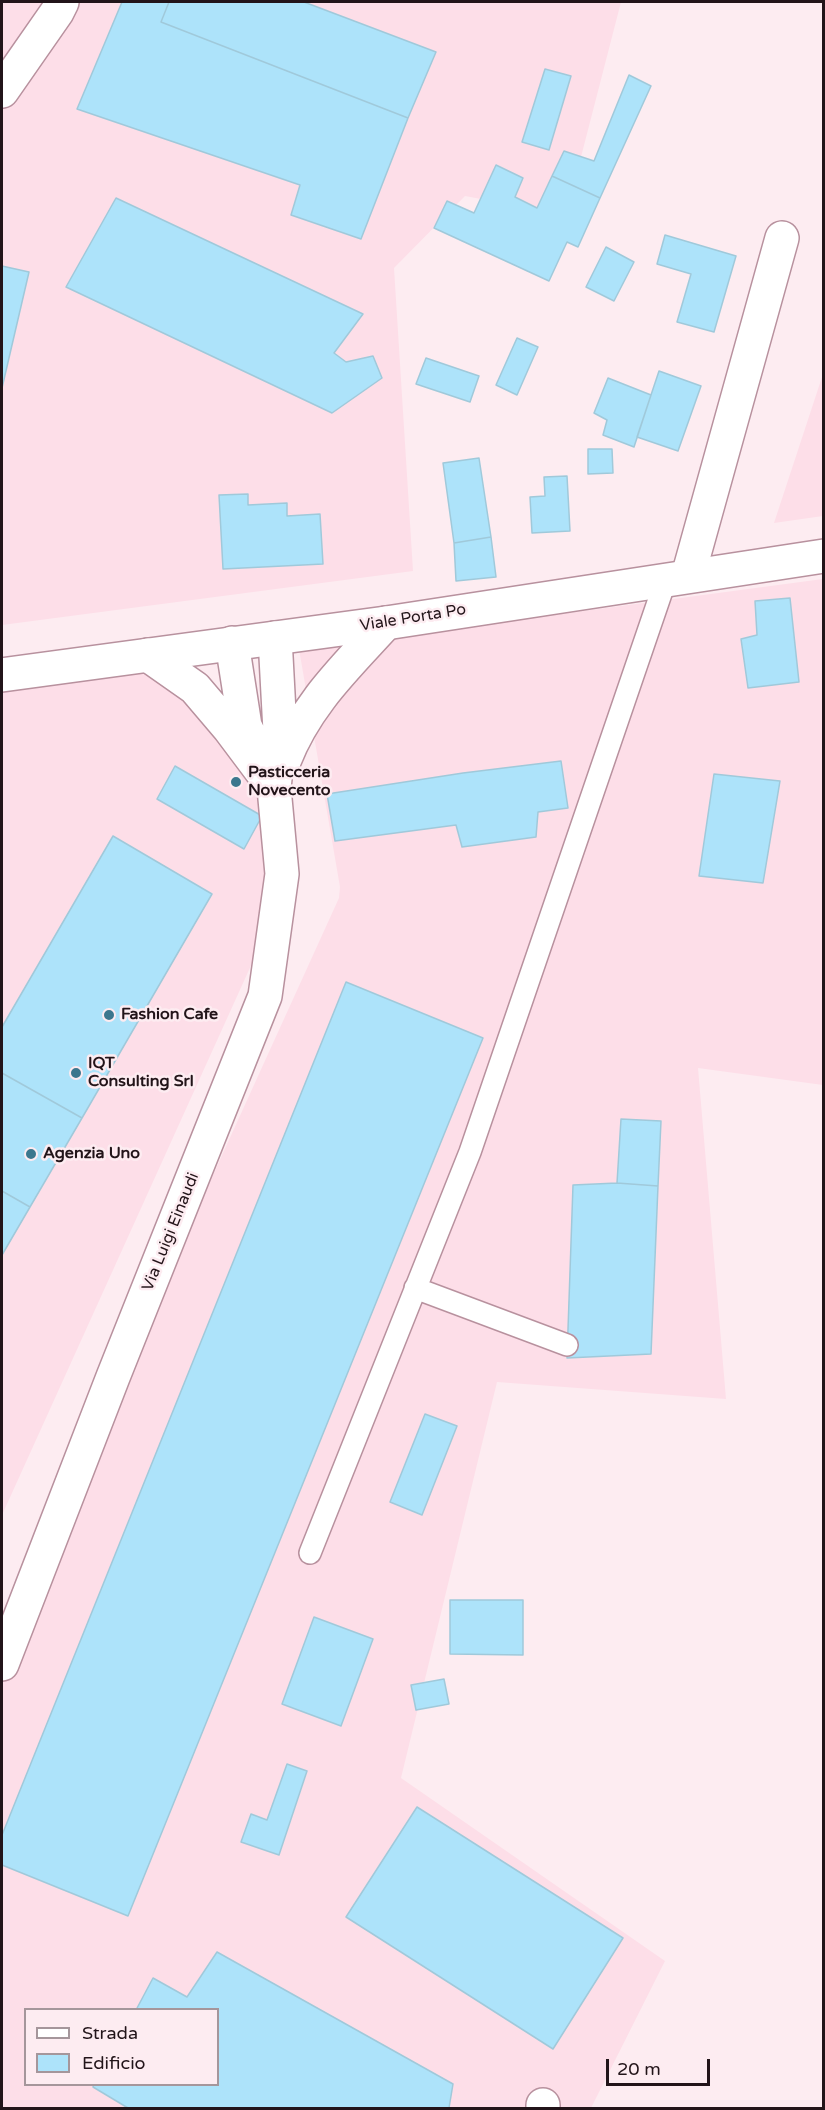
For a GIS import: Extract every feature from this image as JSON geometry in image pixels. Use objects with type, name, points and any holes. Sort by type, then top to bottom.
[{"type":"street","points":[[2,91],[62,2]]},
{"type":"street","points":[[677,577],[782,238]]},
{"type":"street","name":"Viale Porta Po","points":[[2,675],[386,623],[824,556]]},
{"type":"street","name":"Via Luigi Einaudi","points":[[274,788],[293,736],[317,699],[386,623]]},
{"type":"street","name":"Via Luigi Einaudi","points":[[2,1664],[113,1377],[266,996],[282,874],[274,788],[280,731],[274,638]]},
{"type":"street","name":"Via Luigi Einaudi","points":[[232,643],[245,726],[274,788]]},
{"type":"street","points":[[148,655],[195,688],[229,728],[274,788]]},
{"type":"lane","points":[[310,1553],[470,1152],[677,577]]},
{"type":"lane","points":[[415,1288],[567,1345]]},
{"type":"shaded area","points":[[2,2],[621,2],[566,215],[465,196],[394,268],[413,571],[2,625]]},
{"type":"shaded area","points":[[823,374],[823,516],[774,523]]},
{"type":"shaded area","points":[[823,579],[823,1085],[698,1068],[726,1399],[497,1382],[401,1778],[665,1961],[591,2108],[2,2108],[2,1639],[339,898],[340,887],[299,649]]},
{"type":"shaded area","points":[[140,670],[196,684],[269,780],[287,886],[2,1515],[2,688]]},
{"type":"building","points":[[122,2],[169,2],[161,22],[408,118],[361,239],[291,215],[300,185],[77,109]]},
{"type":"building","points":[[169,2],[304,2],[436,52],[408,118],[161,22]]},
{"type":"building","points":[[545,69],[571,76],[549,150],[522,142]]},
{"type":"building","points":[[629,75],[651,86],[600,198],[552,176],[564,151],[594,161]]},
{"type":"building","points":[[496,165],[523,178],[515,197],[537,208],[552,176],[600,198],[578,247],[567,242],[549,281],[434,228],[447,201],[474,213]]},
{"type":"building","points":[[116,198],[363,314],[334,353],[346,362],[373,356],[382,378],[332,413],[66,287]]},
{"type":"building","points":[[665,235],[736,256],[714,332],[677,322],[691,274],[657,264]]},
{"type":"building","points":[[606,247],[634,262],[614,301],[586,287]]},
{"type":"building","points":[[2,266],[29,272],[2,388]]},
{"type":"building","points":[[517,338],[538,347],[517,395],[496,385]]},
{"type":"building","points":[[426,358],[479,376],[470,402],[416,384]]},
{"type":"building","points":[[659,371],[701,386],[678,451],[637,437]]},
{"type":"building","points":[[608,378],[651,395],[634,447],[603,435],[607,420],[594,413]]},
{"type":"building","points":[[588,449],[612,449],[613,473],[588,474]]},
{"type":"building","points":[[479,458],[491,537],[454,543],[443,463]]},
{"type":"building","points":[[567,476],[570,531],[532,533],[530,497],[545,496],[544,477]]},
{"type":"building","points":[[248,494],[248,505],[287,503],[287,516],[320,514],[323,564],[223,569],[219,495]]},
{"type":"building","points":[[491,537],[496,577],[456,581],[454,543]]},
{"type":"building","points":[[790,598],[799,682],[748,688],[741,639],[757,635],[755,601]]},
{"type":"building","points":[[561,761],[568,808],[538,812],[536,837],[462,847],[456,825],[335,841],[327,794],[463,773]]},
{"type":"building","points":[[175,766],[262,816],[244,849],[157,799]]},
{"type":"building","points":[[714,774],[780,781],[763,883],[699,876]]},
{"type":"building","points":[[113,836],[212,894],[82,1118],[2,1073],[2,1027]]},
{"type":"building","points":[[346,982],[483,1038],[128,1916],[2,1865],[2,1835]]},
{"type":"building","name":"Agenzia Uno","points":[[2,1073],[82,1118],[30,1207],[2,1191]]},
{"type":"building","points":[[621,1119],[661,1121],[658,1186],[617,1183]]},
{"type":"building","points":[[617,1183],[658,1186],[651,1354],[567,1358],[573,1185]]},
{"type":"building","points":[[2,1191],[30,1207],[2,1255]]},
{"type":"building","points":[[425,1414],[457,1426],[422,1515],[390,1502]]},
{"type":"building","points":[[450,1600],[523,1600],[523,1655],[450,1654]]},
{"type":"building","points":[[314,1617],[373,1639],[341,1726],[282,1704]]},
{"type":"building","points":[[444,1679],[449,1704],[416,1710],[411,1685]]},
{"type":"building","points":[[287,1764],[307,1771],[279,1855],[241,1842],[251,1814],[267,1820]]},
{"type":"building","points":[[417,1807],[623,1938],[553,2049],[346,1917]]},
{"type":"building","points":[[217,1952],[453,2084],[449,2108],[128,2108],[93,2087],[219,2086],[219,2008],[137,2008],[153,1978],[187,1997]]},
{"type":"place","name":"Pasticceria Novecento","points":[[236,782]]},
{"type":"place","name":"Fashion Cafe","points":[[109,1015]]},
{"type":"place","name":"IQT Consulting Srl","points":[[76,1073]]},
{"type":"place","name":"Agenzia Uno","points":[[31,1154]]}]
